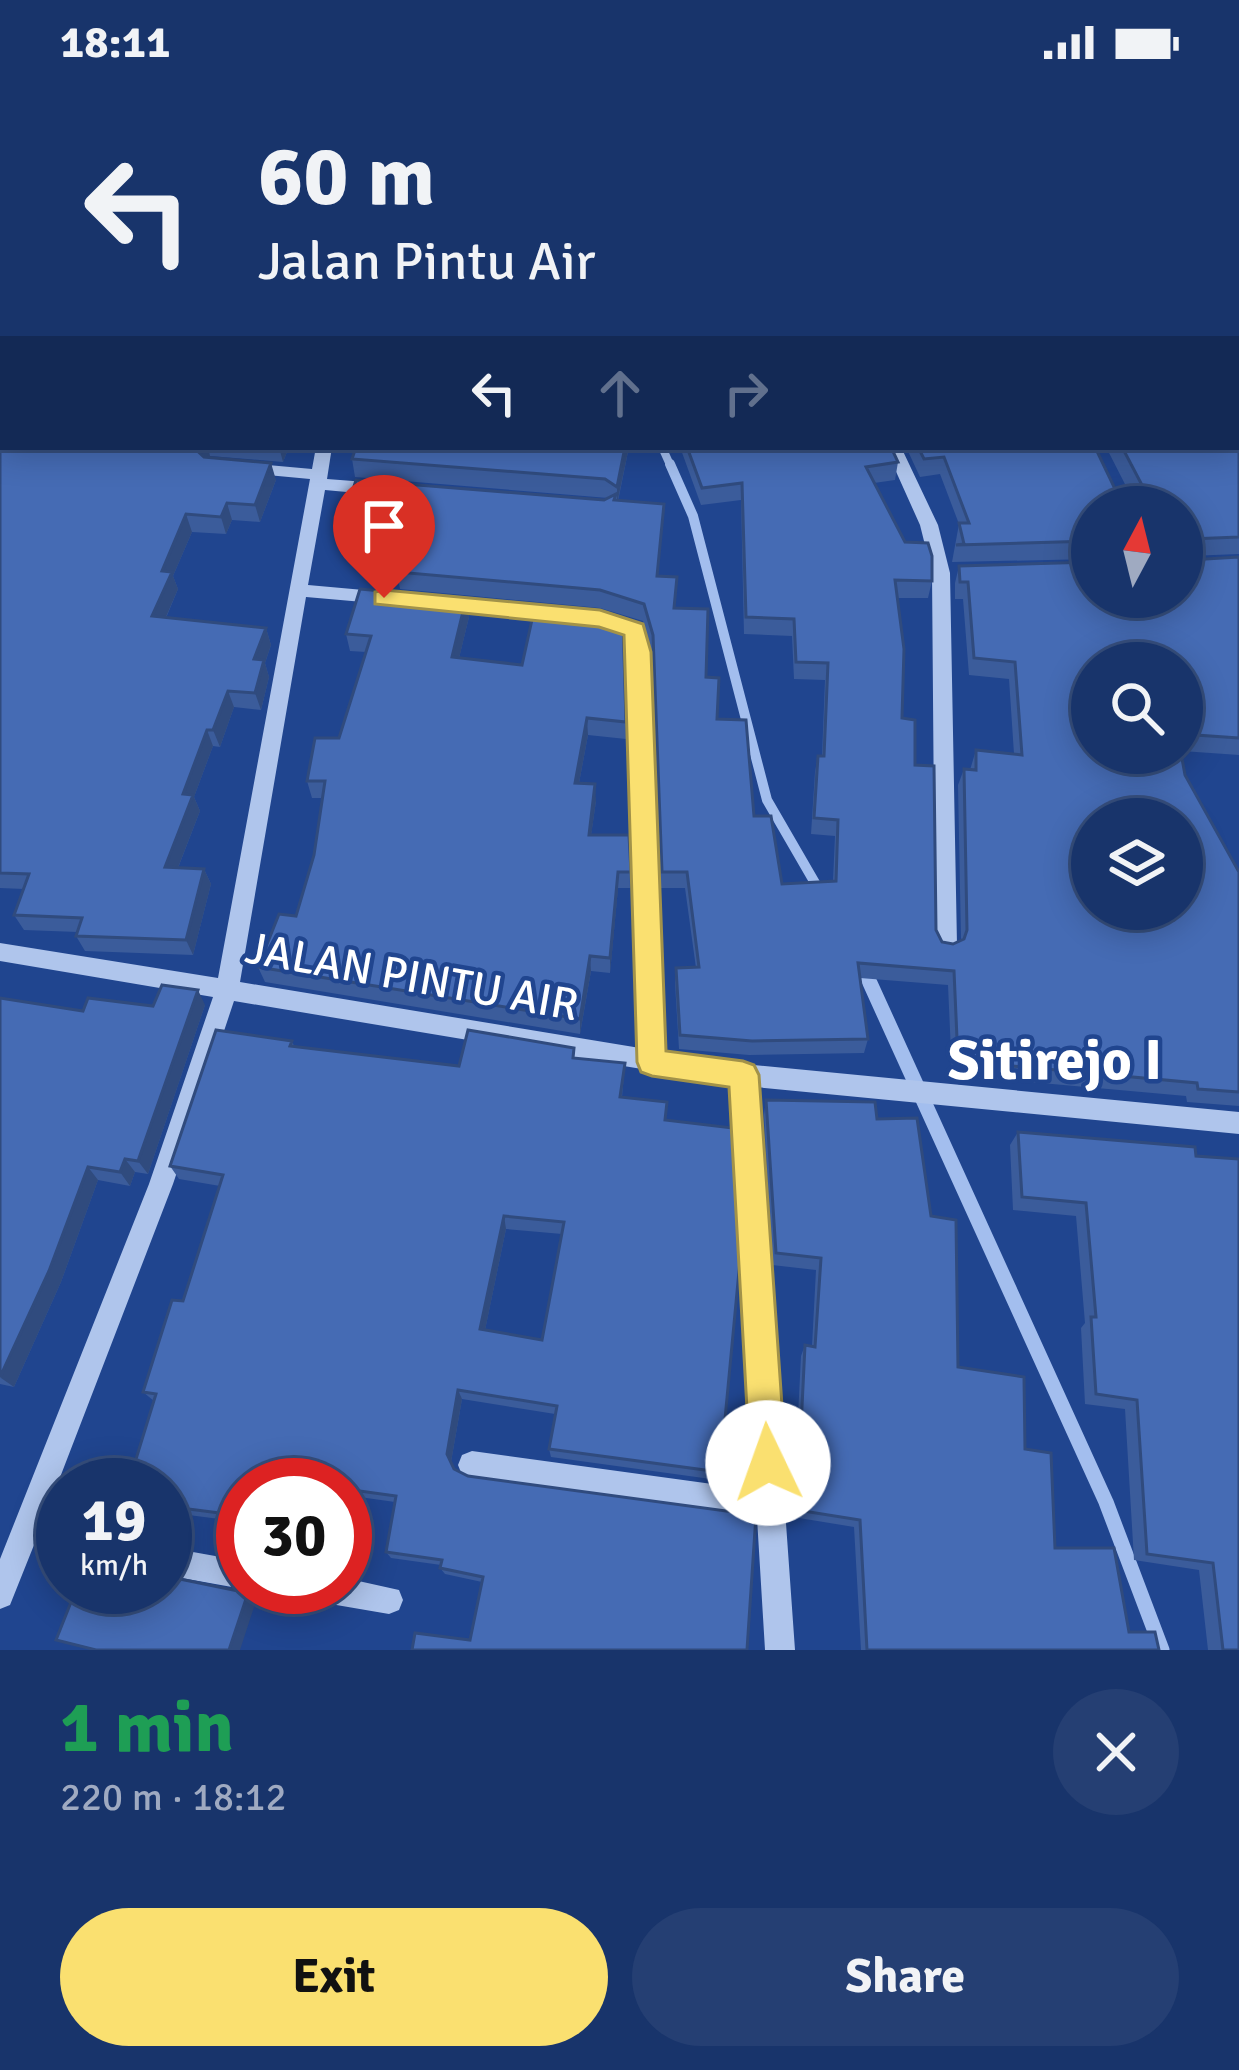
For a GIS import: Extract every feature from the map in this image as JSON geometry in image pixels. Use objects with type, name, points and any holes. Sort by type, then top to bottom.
[{"type":"street","points":[[0,1595],[161,1184],[228,986],[324,450]]},
{"type":"street","points":[[894,450],[952,573],[946,945]]},
{"type":"street","points":[[232,467],[391,490]]},
{"type":"street","points":[[297,590],[600,619],[634,630],[639,652],[652,1062]]},
{"type":"street","name":"JALAN PINTU AIR","points":[[0,952],[228,986],[743,1075],[1239,1123]]},
{"type":"street","points":[[743,1075],[780,1650]]},
{"type":"street","points":[[472,1465],[771,1506]]},
{"type":"street","points":[[26,1529],[36,1531]]},
{"type":"street","points":[[372,1597],[388,1600]]},
{"type":"building","points":[[0,450],[196,450],[204,457],[271,463],[255,505],[227,503],[221,517],[186,514],[162,571],[172,572],[152,616],[266,628],[254,659],[264,660],[255,693],[228,691],[213,730],[207,730],[183,794],[193,795],[165,867],[204,869],[186,940],[76,936],[82,918],[14,915],[29,874],[0,873]]},
{"type":"building","points":[[355,450],[624,450],[617,487],[605,479],[352,459]]},
{"type":"building","points":[[688,450],[892,450],[898,462],[866,467],[905,542],[928,543],[932,556],[932,581],[895,580],[904,649],[902,718],[915,720],[915,765],[934,766],[936,930],[942,942],[953,944],[964,939],[967,930],[964,769],[976,770],[976,750],[1022,755],[1015,662],[974,658],[968,582],[960,582],[959,566],[1071,563],[1071,618],[1203,618],[1203,559],[1239,557],[1239,738],[1203,735],[1203,642],[1071,642],[1071,774],[1185,774],[1198,798],[1071,798],[1071,930],[1203,930],[1203,807],[1239,872],[1239,1092],[1198,1089],[1197,1083],[958,1061],[954,971],[858,963],[868,1039],[752,1041],[680,1035],[676,968],[699,967],[687,872],[662,872],[653,635],[644,604],[600,590],[397,572],[410,528],[342,524],[356,480],[604,500],[616,494],[614,500],[664,504],[657,576],[677,577],[674,608],[708,609],[706,677],[719,678],[717,719],[746,720],[754,816],[771,816],[782,884],[836,881],[838,820],[814,818],[818,756],[824,756],[828,663],[796,662],[794,619],[746,617],[742,483],[702,488]]},
{"type":"building","points":[[920,450],[1096,450],[1114,486],[1071,486],[1071,542],[956,545],[964,544],[959,523],[969,523],[944,457],[924,459]]},
{"type":"building","points":[[1124,450],[1239,450],[1239,537],[1203,538],[1203,486],[1142,486]]},
{"type":"building","points":[[360,589],[466,599],[452,657],[522,665],[535,606],[598,612],[623,620],[626,722],[587,718],[575,783],[595,784],[589,835],[629,835],[631,872],[618,872],[610,958],[590,956],[580,1019],[258,967],[279,914],[296,916],[314,855],[325,781],[307,781],[315,738],[339,738],[371,636],[346,634]]},
{"type":"building","points":[[162,985],[198,990],[138,1161],[125,1159],[120,1172],[88,1167],[49,1271],[0,1377],[0,998],[83,1011],[88,998],[153,1006]]},
{"type":"building","points":[[216,1030],[292,1041],[290,1046],[459,1066],[468,1030],[574,1048],[573,1058],[625,1063],[620,1097],[667,1102],[665,1120],[733,1128],[741,1250],[720,1472],[549,1449],[557,1406],[458,1390],[447,1454],[454,1469],[468,1476],[756,1515],[747,1650],[412,1650],[415,1633],[470,1640],[483,1577],[440,1568],[442,1560],[386,1552],[396,1496],[372,1493],[372,1458],[216,1458],[216,1513],[192,1509],[192,1458],[136,1458],[156,1394],[143,1392],[172,1300],[183,1301],[223,1175],[170,1166]],"holes":[[[504,1216],[564,1222],[542,1340],[480,1329]]]},
{"type":"building","points":[[766,1100],[875,1102],[877,1119],[917,1118],[931,1216],[956,1220],[958,1367],[1024,1377],[1025,1449],[1051,1453],[1055,1548],[1114,1548],[1129,1632],[1155,1632],[1159,1650],[867,1650],[860,1520],[797,1510],[805,1345],[815,1347],[821,1258],[776,1253]]},
{"type":"building","points":[[1018,1132],[1195,1147],[1196,1156],[1239,1159],[1239,1650],[1223,1650],[1213,1563],[1147,1554],[1137,1400],[1096,1394],[1091,1317],[1096,1317],[1086,1203],[1022,1197]]},
{"type":"building","points":[[192,1582],[216,1586],[216,1614],[241,1614],[229,1650],[96,1650],[56,1640],[66,1614],[192,1614]]},
{"type":"waterway","points":[[663,450],[671,467]]},
{"type":"waterway","points":[[670,464],[693,516],[767,800],[822,895]]},
{"type":"waterway","points":[[862,965],[867,975]]},
{"type":"waterway","points":[[865,972],[1106,1502],[1162,1650]]},
{"type":"district","name":"Sitirejo I","points":[[1055,1060]]},
{"type":"route","points":[[384,598],[600,619],[634,630],[639,652],[652,1062],[743,1075],[768,1463]]}]
